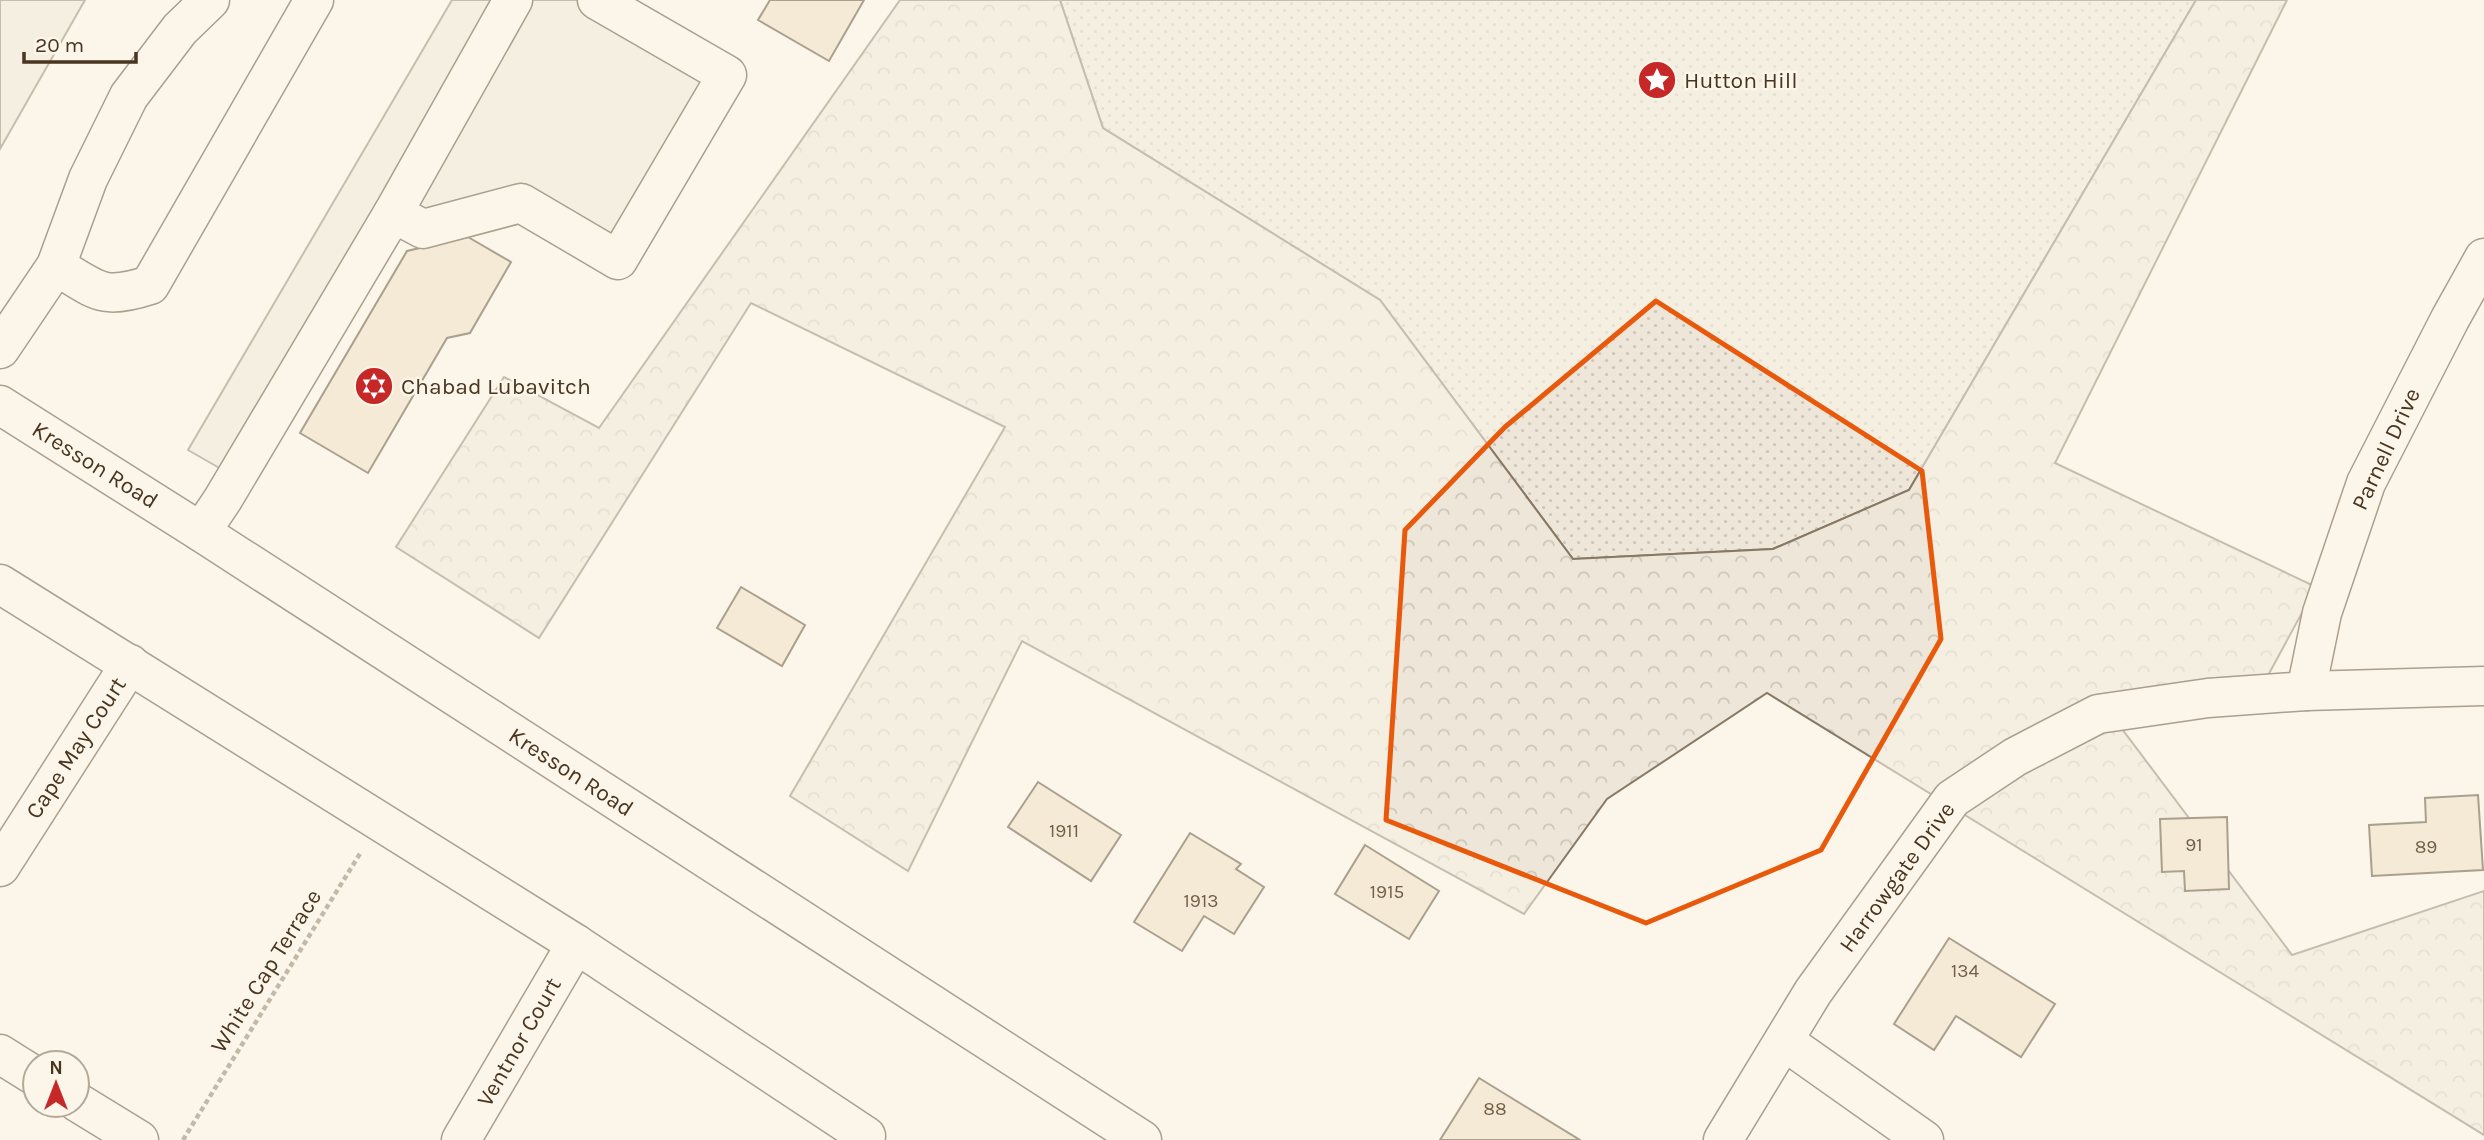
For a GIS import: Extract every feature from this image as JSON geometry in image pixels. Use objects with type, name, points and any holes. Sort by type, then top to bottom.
[{"type":"street","points":[[0,349],[56,266],[88,179],[129,96],[180,29],[210,0]]},
{"type":"street","points":[[56,266],[103,293],[127,292],[150,285],[314,0]]},
{"type":"street","points":[[201,532],[393,213],[513,0]]},
{"type":"street","points":[[393,213],[423,229],[521,203],[618,260],[727,75],[597,0]]},
{"type":"street","name":"Parnell Drive","points":[[2306,691],[2322,613],[2366,483],[2484,258]]},
{"type":"street","name":"Kresson Road","points":[[0,405],[1142,1140]]},
{"type":"street","points":[[0,584],[576,944],[866,1136]]},
{"type":"street","name":"Cape May Court","points":[[0,867],[130,664]]},
{"type":"street","name":"Harrowgate Drive","points":[[1723,1140],[1813,992],[1952,799],[2015,757],[2098,714],[2208,698],[2306,691],[2484,686]]},
{"type":"street","name":"Ventnor Court","points":[[461,1140],[576,944]]},
{"type":"street","points":[[1784,1041],[1924,1140]]},
{"type":"street","points":[[0,1054],[21,1067]]},
{"type":"street","points":[[91,1111],[139,1140]]},
{"type":"path","name":"White Cap Terrace","points":[[183,1140],[379,821]]},
{"type":"highlighted area","points":[[1656,301],[1922,471],[1941,639],[1821,850],[1646,923],[1386,820],[1405,530],[1505,427]]},
{"type":"green space","points":[[900,0],[1060,0],[1103,128],[1380,300],[1573,559],[1773,549],[1909,490],[2196,0],[2287,0],[2055,463],[2316,587],[2259,692],[2107,709],[2292,955],[2484,891],[2484,1135],[1767,693],[1607,799],[1524,914],[1022,641],[908,871],[790,796],[1005,427],[751,303],[539,638],[396,547],[504,377],[599,428]]},
{"type":"green space","points":[[1060,0],[2196,0],[1909,490],[1773,549],[1573,559],[1380,300],[1103,128]]},
{"type":"shaded area","points":[[0,0],[85,0],[0,149]]},
{"type":"shaded area","points":[[452,0],[597,0],[727,75],[618,260],[521,203],[393,213],[235,477],[188,450]]},
{"type":"building","points":[[770,0],[864,0],[829,61],[758,20]]},
{"type":"building","name":"Chabad Lubavitch","points":[[468,237],[511,262],[470,333],[447,338],[368,473],[300,433],[407,251]]},
{"type":"building","points":[[741,587],[805,625],[782,666],[717,628]]},
{"type":"building","points":[[1038,782],[1121,835],[1091,881],[1008,827]]},
{"type":"building","points":[[2478,795],[2483,870],[2372,876],[2369,825],[2426,822],[2425,798]]},
{"type":"building","points":[[2227,817],[2229,889],[2185,891],[2184,871],[2162,872],[2160,819]]},
{"type":"building","points":[[1190,833],[1241,864],[1236,869],[1264,887],[1234,934],[1204,916],[1182,951],[1134,922]]},
{"type":"building","points":[[1365,845],[1439,891],[1409,939],[1335,894]]},
{"type":"building","points":[[1949,938],[2055,1004],[2021,1057],[1956,1016],[1934,1050],[1894,1024]]},
{"type":"building","points":[[1479,1078],[1580,1140],[1440,1140]]},
{"type":"place","name":"Hutton Hill","points":[[1657,80]]},
{"type":"place","name":"Chabad Lubavitch","points":[[374,386]]}]
